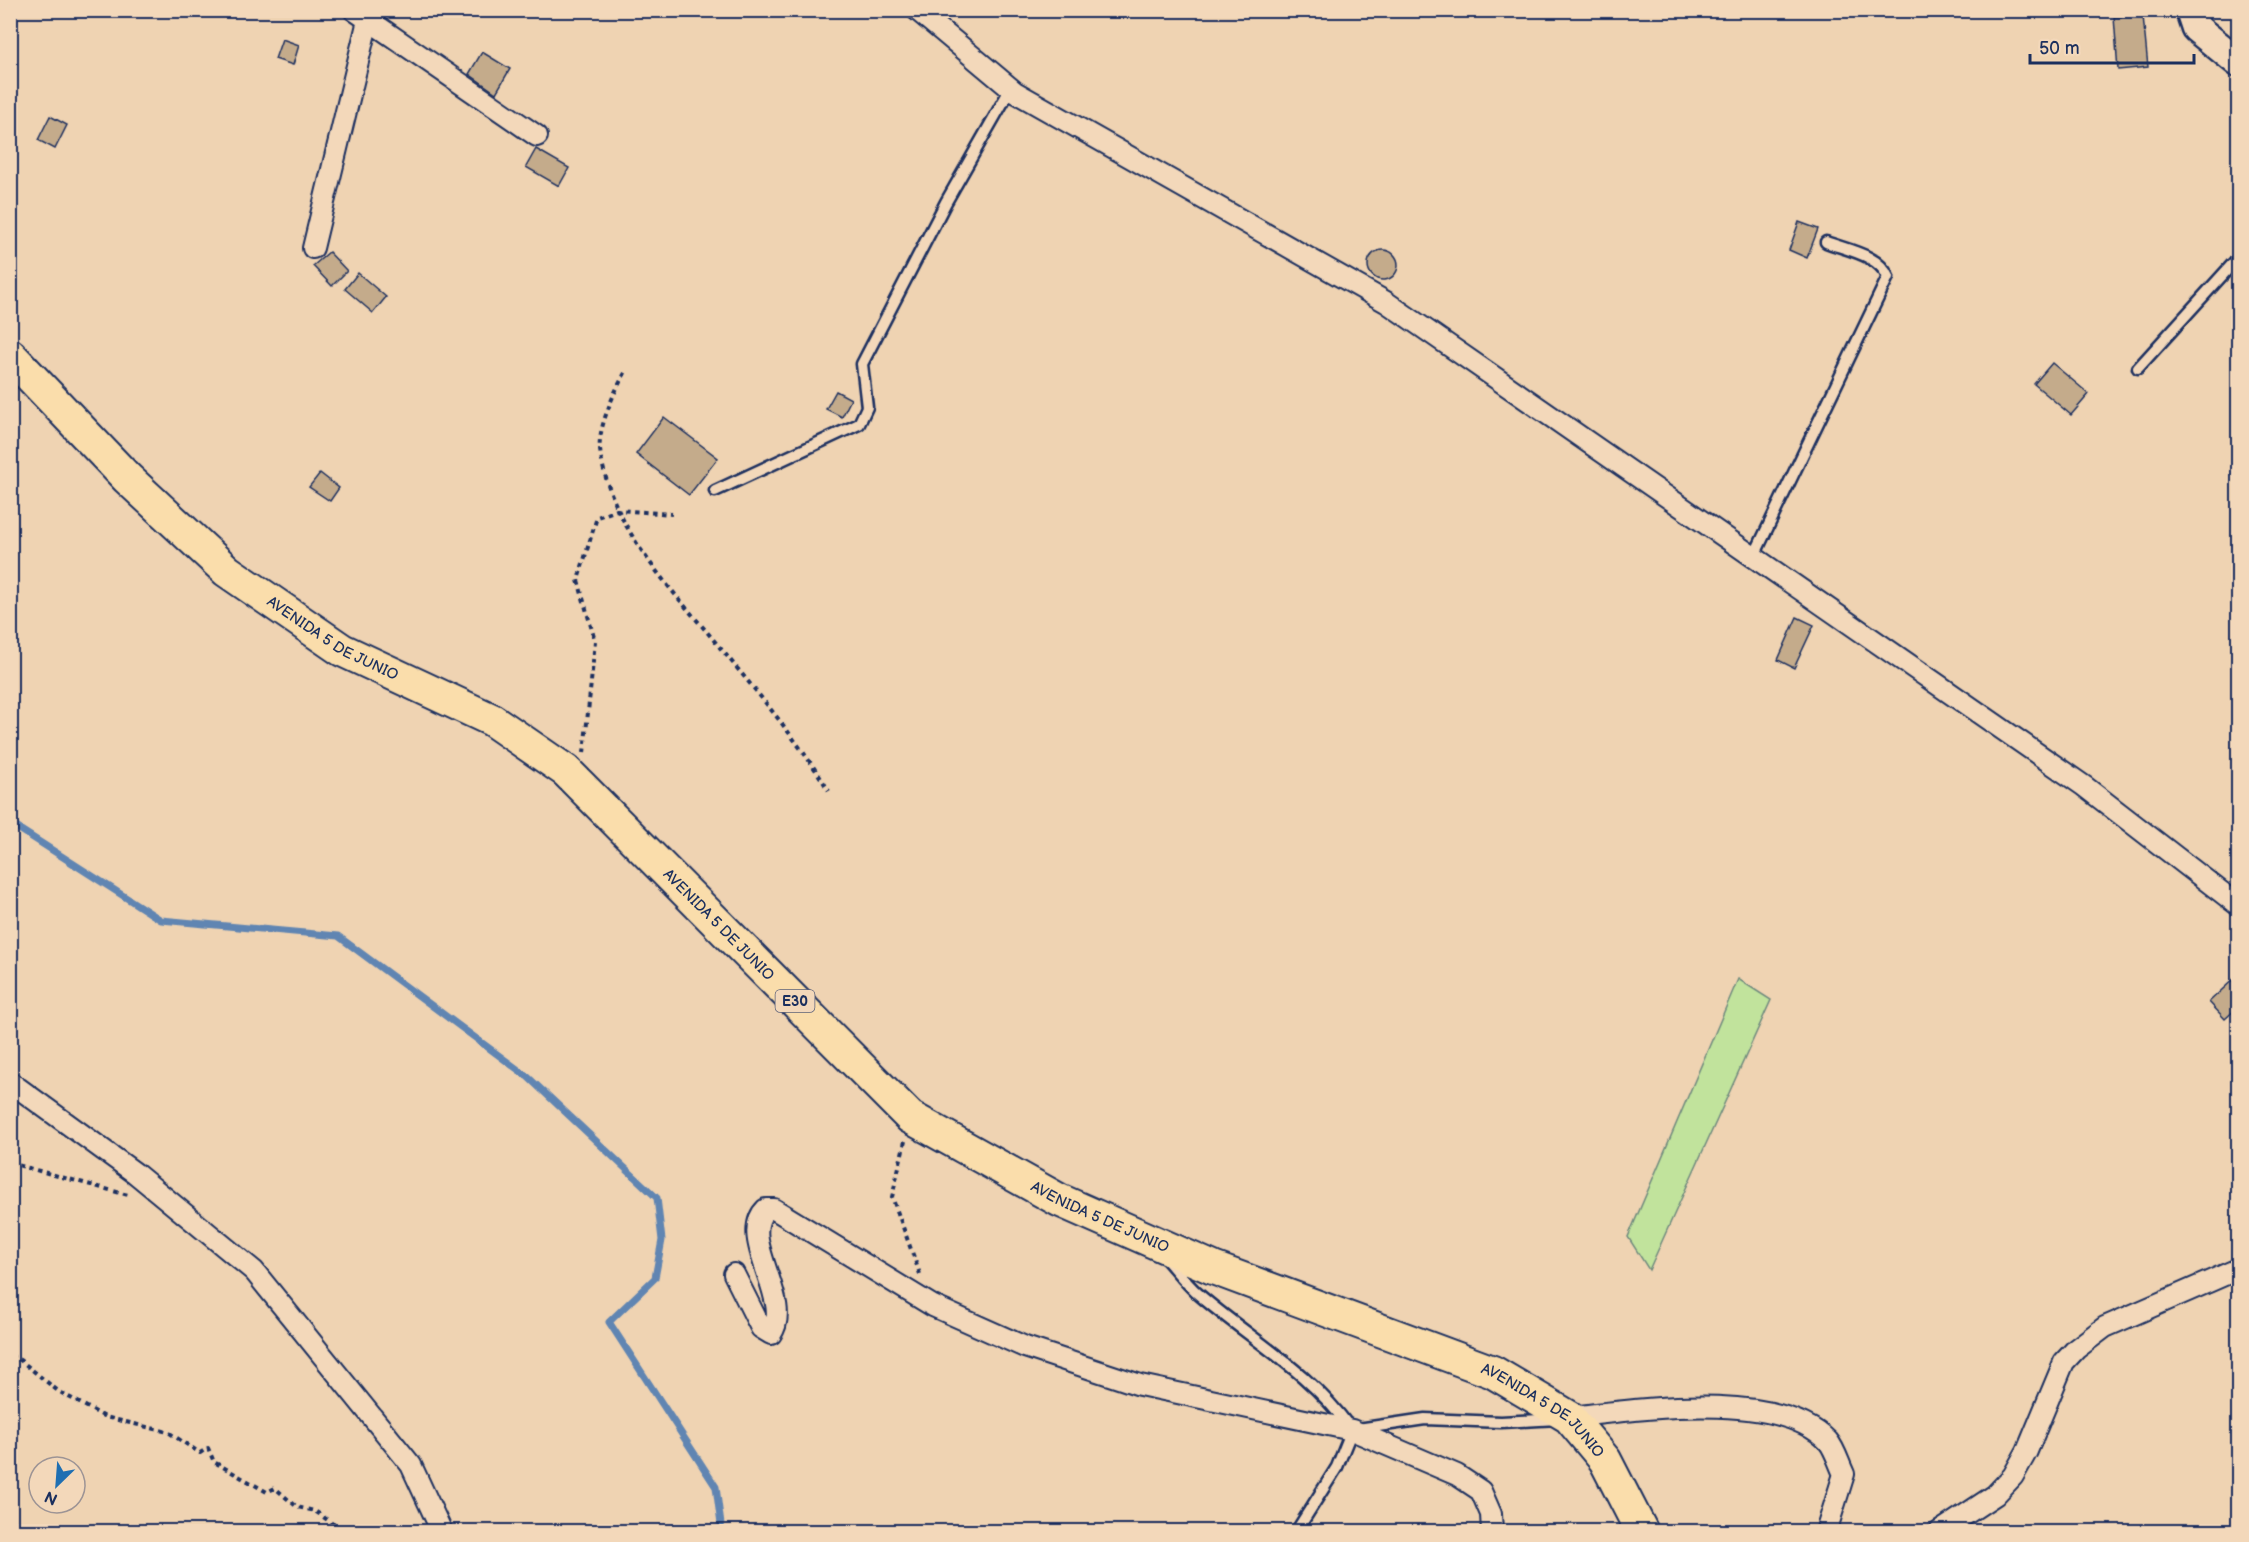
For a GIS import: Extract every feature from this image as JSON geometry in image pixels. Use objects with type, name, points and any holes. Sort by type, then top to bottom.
[{"type":"main road","name":"AVENIDA 5 DE JUNIO","points":[[10,355],[127,478],[227,571],[342,650],[492,720],[566,771],[910,1117],[1059,1200],[1213,1268],[1353,1322],[1493,1372],[1569,1417],[1605,1460],[1641,1532]]},
{"type":"street","points":[[917,10],[1011,88],[1386,303],[2084,786],[2238,905]]},
{"type":"street","points":[[2190,10],[2196,28],[2238,62]]},
{"type":"street","points":[[313,248],[366,14],[537,136]]},
{"type":"street","points":[[10,1082],[135,1173],[254,1271],[411,1465],[442,1532]]},
{"type":"street","points":[[734,1274],[761,1328],[771,1334],[777,1319],[777,1304],[761,1256],[758,1221],[766,1209],[774,1209],[933,1305],[1025,1347],[1140,1384],[1352,1430],[1457,1475],[1481,1491],[1491,1514],[1492,1532]]},
{"type":"street","points":[[1939,1532],[1995,1495],[2013,1476],[2027,1451],[2064,1362],[2076,1348],[2105,1328],[2238,1269]]},
{"type":"street","points":[[1569,1417],[1678,1406],[1754,1408],[1796,1420],[1828,1441],[1844,1474],[1826,1532]]},
{"type":"lane","points":[[716,491],[859,424],[867,407],[862,364],[946,202],[1011,88]]},
{"type":"lane","points":[[1754,556],[1888,277],[1883,266],[1874,260],[1826,242]]},
{"type":"lane","points":[[2138,368],[2238,258]]},
{"type":"lane","points":[[1148,1239],[1196,1292],[1264,1344],[1329,1399],[1352,1430]]},
{"type":"lane","points":[[1352,1430],[1425,1419],[1546,1422],[1569,1417]]},
{"type":"lane","points":[[1296,1532],[1337,1467],[1352,1430]]},
{"type":"path","points":[[625,373],[611,397],[600,448],[617,510],[650,565],[803,748],[830,791]]},
{"type":"path","points":[[581,786],[595,641],[579,579],[597,517],[617,510],[672,514]]},
{"type":"path","points":[[910,1117],[892,1197],[933,1305]]},
{"type":"path","points":[[10,1163],[135,1197]]},
{"type":"path","points":[[10,1356],[20,1360],[58,1391],[105,1417],[168,1432],[200,1453],[208,1448],[214,1462],[267,1492],[275,1488],[297,1507],[315,1511],[333,1524],[369,1532]]},
{"type":"green space","points":[[1738,979],[1771,1000],[1649,1270],[1628,1237]]},
{"type":"building","points":[[2143,16],[2148,67],[2118,70],[2114,17]]},
{"type":"building","points":[[282,39],[299,45],[293,65],[275,59]]},
{"type":"building","points":[[482,52],[510,69],[496,93],[469,74]]},
{"type":"building","points":[[50,116],[67,125],[55,149],[38,140]]},
{"type":"building","points":[[536,149],[569,168],[559,186],[526,167]]},
{"type":"building","points":[[1799,222],[1818,229],[1807,258],[1789,250]]},
{"type":"building","points":[[1383,250],[1389,251],[1397,259],[1397,271],[1389,279],[1383,280],[1377,279],[1369,271],[1368,265],[1369,259],[1377,251]]},
{"type":"building","points":[[329,252],[347,271],[332,286],[313,266]]},
{"type":"building","points":[[358,273],[386,297],[373,313],[345,289]]},
{"type":"building","points":[[2052,363],[2089,394],[2071,415],[2034,384]]},
{"type":"building","points":[[836,391],[851,399],[842,417],[826,409]]},
{"type":"building","points":[[664,417],[718,458],[689,495],[636,454]]},
{"type":"building","points":[[320,473],[339,488],[330,501],[309,487]]},
{"type":"building","points":[[1797,617],[1814,625],[1794,668],[1778,660]]},
{"type":"building","points":[[2238,975],[2238,1007],[2225,1019],[2209,1002]]},
{"type":"waterway","points":[[10,823],[161,920],[338,936],[528,1077],[657,1198],[662,1240],[655,1278],[609,1322],[716,1487],[722,1532]]}]
